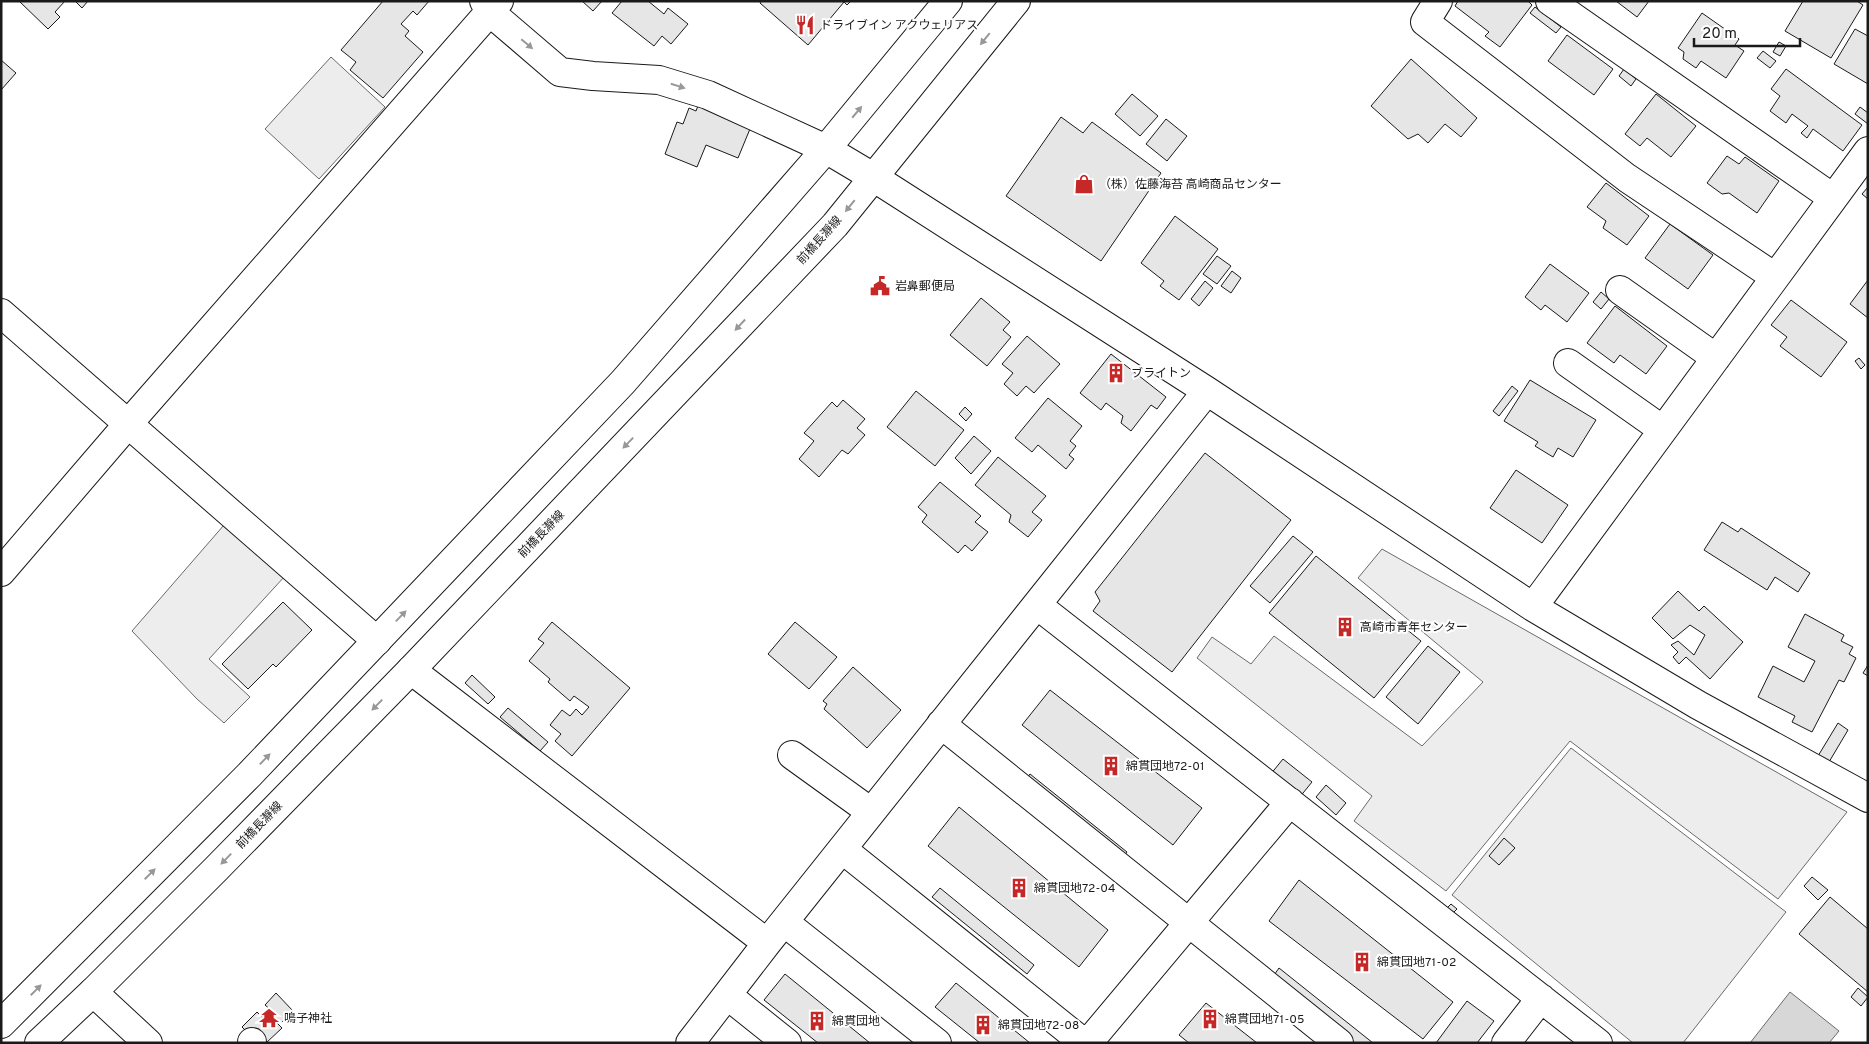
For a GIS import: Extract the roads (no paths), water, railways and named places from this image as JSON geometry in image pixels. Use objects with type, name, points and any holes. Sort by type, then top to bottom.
[{"type":"street","points":[[1,1024],[249,775],[623,382],[826,149],[948,1]]},
{"type":"street","name":"前橋長瀞線","points":[[39,1043],[93,992],[411,670],[835,225],[1016,1]]},
{"type":"street","points":[[1438,1],[1425,22],[1627,178],[1775,277]]},
{"type":"street","points":[[1550,1],[1833,198]]},
{"type":"street","points":[[1,572],[491,5],[560,72],[659,80],[708,95],[826,149],[1207,390],[1533,607],[1698,705],[1868,798]]},
{"type":"street","points":[[1533,607],[1868,151]]},
{"type":"street","points":[[1620,290],[1716,358]]},
{"type":"street","points":[[1,313],[377,641]]},
{"type":"street","points":[[1568,363],[1663,430]]},
{"type":"street","points":[[690,1043],[842,848],[1207,390]]},
{"type":"street","points":[[1037,605],[1598,1043]]},
{"type":"street","points":[[411,670],[775,933],[937,1043]]},
{"type":"street","points":[[941,724],[1339,1043]]},
{"type":"street","points":[[792,755],[871,812]]},
{"type":"street","points":[[842,848],[1086,1043],[1190,923],[1290,802]]},
{"type":"street","points":[[93,992],[148,1043]]},
{"type":"street","points":[[727,995],[787,1043]]},
{"type":"street","points":[[1506,1043],[1541,998]]},
{"type":"place","name":"ドライブイン アクウェリアス","points":[[805,25]]},
{"type":"place","name":"（株）佐藤海苔 高崎商品センター","points":[[1084,184]]},
{"type":"place","name":"岩鼻郵便局","points":[[880,286]]},
{"type":"place","name":"ブライトン","points":[[1116,373]]},
{"type":"place","name":"高崎市青年センター","points":[[1345,627]]},
{"type":"place","name":"綿貫団地72-01","points":[[1111,766]]},
{"type":"place","name":"綿貫団地72-04","points":[[1019,888]]},
{"type":"place","name":"綿貫団地71-02","points":[[1362,962]]},
{"type":"place","name":"鳴子神社","points":[[269,1018]]},
{"type":"place","name":"綿貫団地71-05","points":[[1210,1019]]},
{"type":"place","name":"綿貫団地","points":[[817,1021]]},
{"type":"place","name":"綿貫団地72-08","points":[[983,1025]]}]
